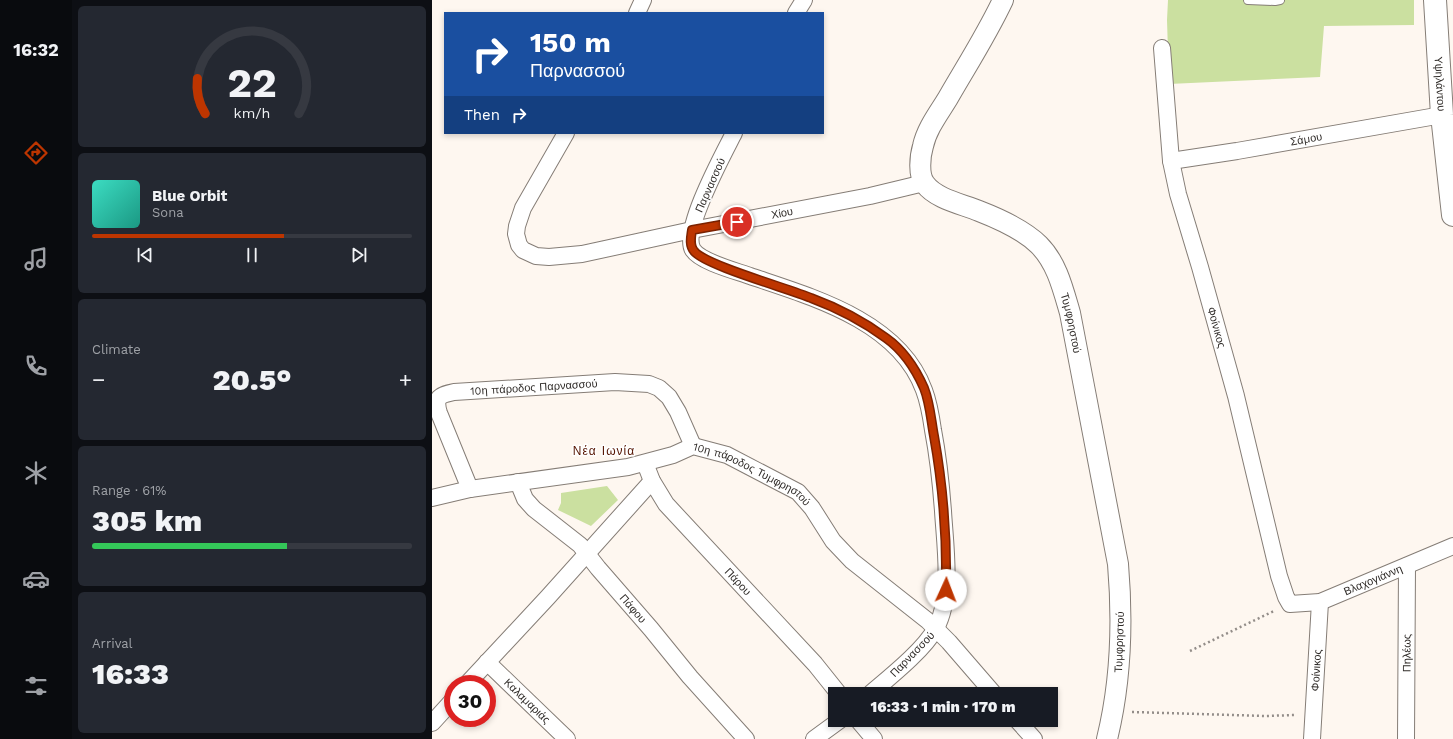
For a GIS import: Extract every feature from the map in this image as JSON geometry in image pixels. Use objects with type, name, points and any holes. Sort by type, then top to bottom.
[{"type":"main road","name":"Υψηλάντου","points":[[1435,0],[1442,115],[1453,215]]},
{"type":"street","points":[[638,12],[644,0]]},
{"type":"street","points":[[797,12],[804,0]]},
{"type":"street","points":[[924,183],[920,157],[930,128],[975,52],[1003,0]]},
{"type":"street","name":"Φοίνικος","points":[[1162,48],[1171,161],[1178,194],[1236,396],[1279,576],[1290,604]]},
{"type":"street","name":"Σάμου","points":[[1171,161],[1442,115]]},
{"type":"street","name":"Χίου","points":[[565,134],[523,208],[516,234],[522,250],[536,256],[564,256],[582,254],[692,230],[870,196],[924,183]]},
{"type":"street","name":"Παρνασσού","points":[[734,134],[703,197],[692,230],[692,246],[694,251],[702,257],[727,268],[811,297],[857,319],[888,339],[901,352],[917,374],[924,390],[929,408],[937,450],[942,498],[946,552],[946,590],[942,609],[935,629],[918,650],[878,687]]},
{"type":"street","name":"Τυμφρηστού","points":[[924,183],[930,189],[943,197],[991,216],[1034,240],[1049,257],[1062,287],[1070,313],[1118,564],[1120,586],[1120,650],[1114,712],[1107,739]]},
{"type":"street","name":"10η πάροδος Παρνασσού","points":[[470,489],[436,405],[442,394],[615,382],[649,384],[659,388],[669,396],[693,446]]},
{"type":"street","name":"10η πάροδος Τυμφρηστού","points":[[432,498],[470,489],[609,471],[673,455],[693,446],[727,455],[798,492],[812,508],[832,541],[842,552],[935,629],[949,642],[988,687]]},
{"type":"street","name":"Πάρου","points":[[645,463],[652,481],[666,504],[815,664],[833,687]]},
{"type":"street","points":[[475,675],[652,481]]},
{"type":"street","name":"Πάφου","points":[[518,482],[526,499],[534,509],[588,553],[598,568],[647,623],[690,677],[746,739]]},
{"type":"street","name":"Βλαχογιάννη","points":[[1290,604],[1320,602],[1453,546]]},
{"type":"street","name":"Πηλέως","points":[[1406,739],[1407,566]]},
{"type":"street","name":"Φοίνικος","points":[[1312,739],[1320,602]]},
{"type":"street","name":"Καλαμαριάς","points":[[487,662],[567,739]]},
{"type":"street","points":[[432,723],[444,710]]},
{"type":"street","points":[[814,739],[830,727]]},
{"type":"street","points":[[864,727],[874,739]]},
{"type":"street","points":[[1023,727],[1034,739]]},
{"type":"lane","points":[[1248,0],[1280,0]]},
{"type":"path","points":[[1190,651],[1290,604]]},
{"type":"path","points":[[1114,712],[1266,716],[1314,714]]},
{"type":"green space","points":[[1168,0],[1414,0],[1414,25],[1324,26],[1320,77],[1169,84],[1167,20]]},
{"type":"green space","points":[[607,486],[618,500],[591,526],[558,510],[561,503],[561,493]]},
{"type":"district","name":"Νέα Ιωνία","points":[[604,451]]},
{"type":"route","points":[[737,222],[692,230],[691,242],[694,251],[718,265],[811,297],[857,319],[888,339],[901,352],[917,374],[924,390],[929,408],[937,450],[946,552],[946,590]]}]
